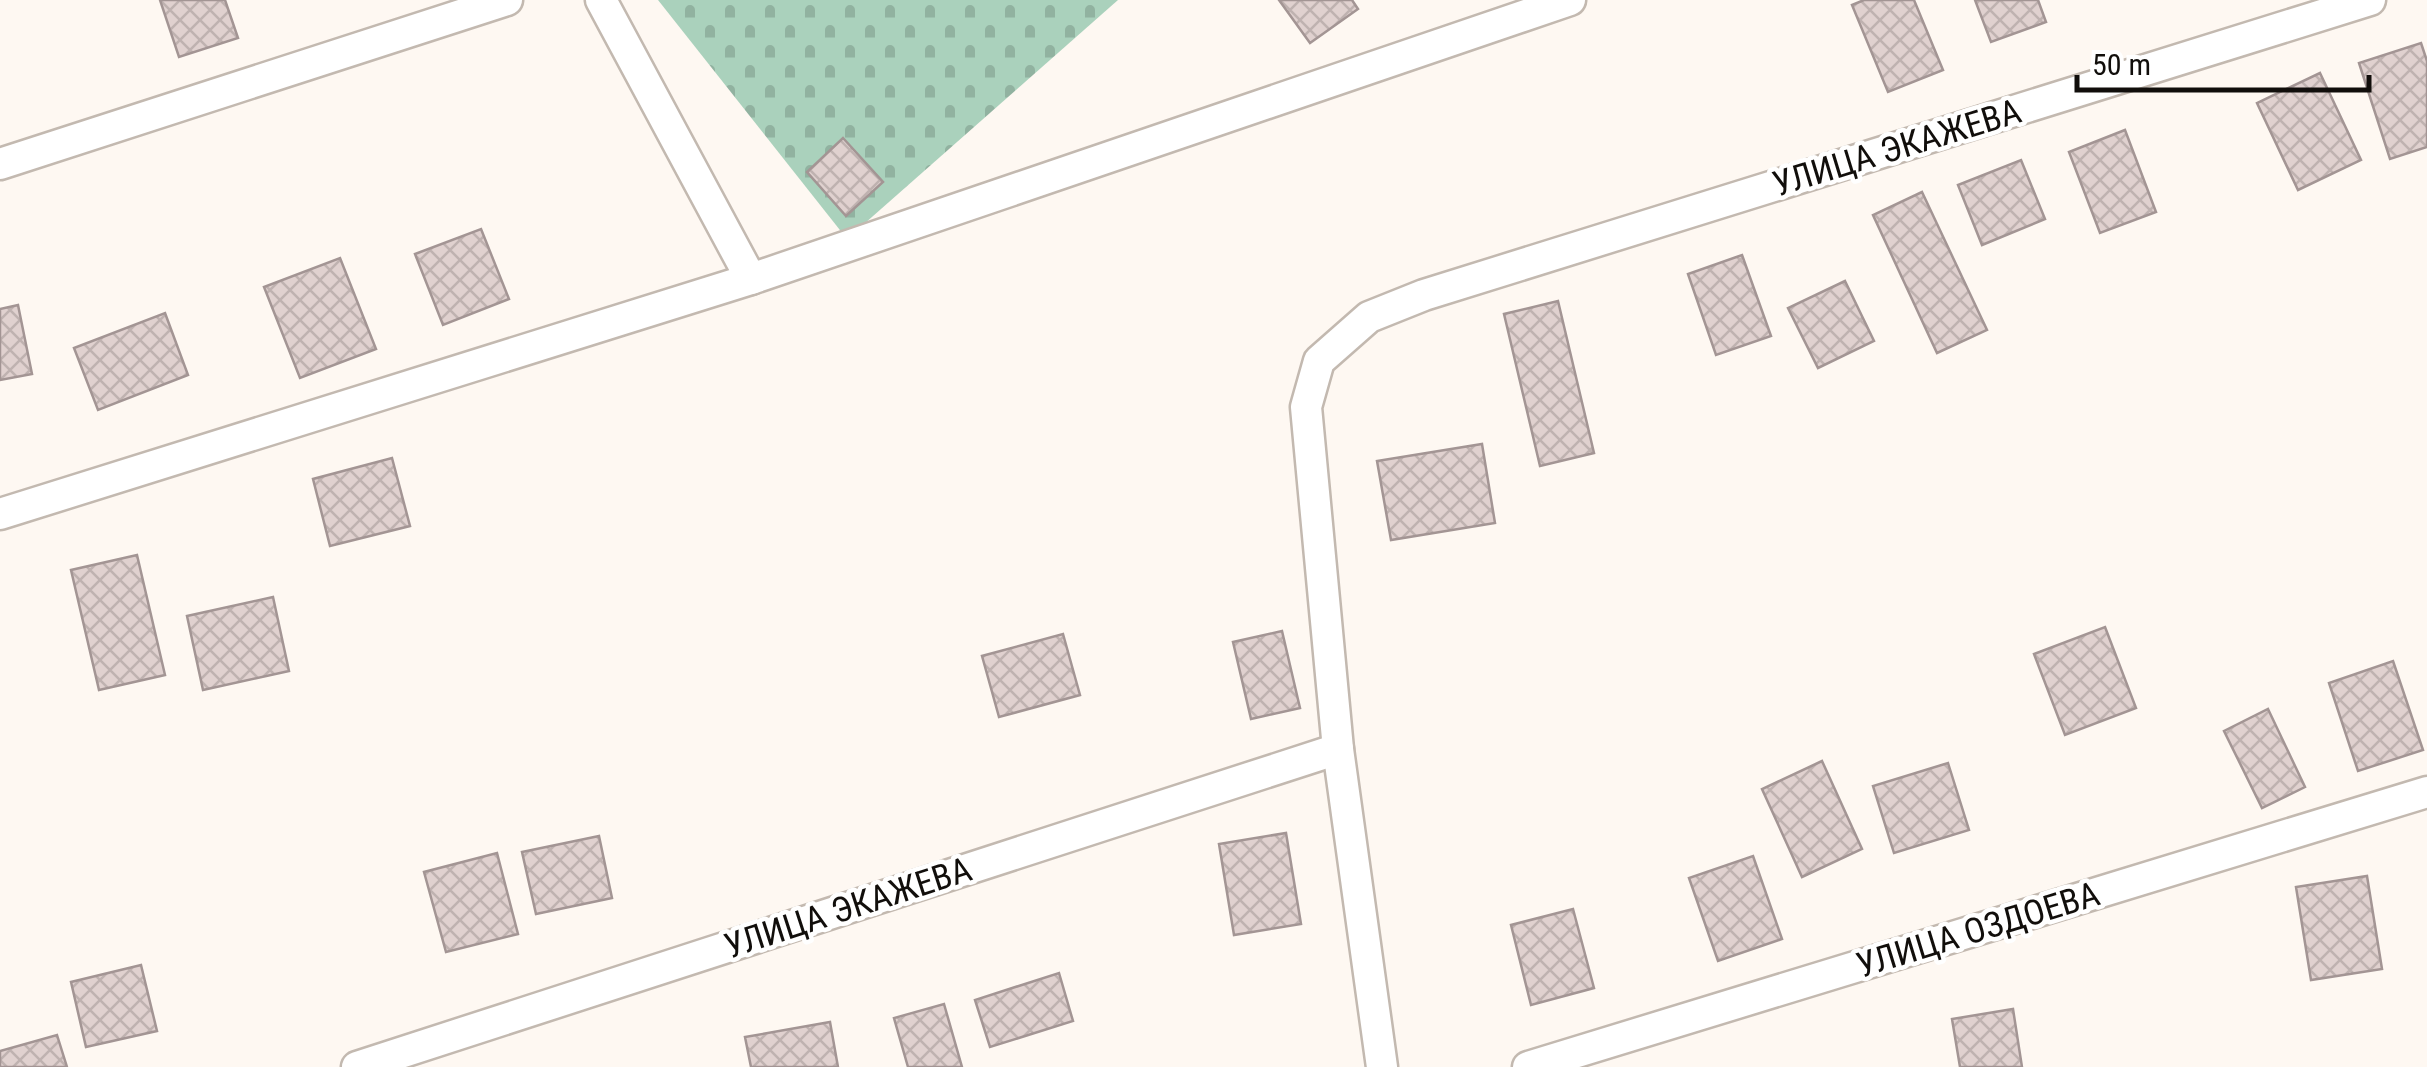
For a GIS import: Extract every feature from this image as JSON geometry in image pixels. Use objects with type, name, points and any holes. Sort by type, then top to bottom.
[{"type":"street","points":[[0,164],[506,0]]},
{"type":"street","points":[[601,0],[752,279]]},
{"type":"street","points":[[0,514],[752,279],[1570,0]]},
{"type":"street","name":"УЛИЦА ЭКАЖЕВА","points":[[1382,1067],[1338,749],[1306,407],[1319,361],[1369,316],[1424,295],[2370,0]]},
{"type":"street","name":"УЛИЦА ЭКАЖЕВА","points":[[357,1067],[1338,749]]},
{"type":"street","name":"УЛИЦА ОЗДОЕВА","points":[[1528,1067],[2427,792]]},
{"type":"green space","points":[[658,0],[1118,0],[847,239]]},
{"type":"building","points":[[160,0],[225,0],[238,38],[179,57]]},
{"type":"building","points":[[1279,0],[1352,0],[1358,9],[1310,43]]},
{"type":"building","points":[[1864,0],[1914,0],[1943,70],[1888,92],[1852,5]]},
{"type":"building","points":[[1975,0],[2038,0],[2046,22],[1991,42]]},
{"type":"building","points":[[2421,43],[2427,61],[2427,147],[2390,159],[2359,63]]},
{"type":"building","points":[[2320,73],[2361,160],[2298,190],[2257,103]]},
{"type":"building","points":[[2125,130],[2156,212],[2100,233],[2069,152]]},
{"type":"building","points":[[843,138],[883,182],[846,216],[807,172]]},
{"type":"building","points":[[2021,160],[2045,219],[1982,245],[1958,185]]},
{"type":"building","points":[[1922,192],[1987,330],[1937,353],[1873,215]]},
{"type":"building","points":[[481,229],[509,299],[443,325],[415,254]]},
{"type":"building","points":[[1742,255],[1771,336],[1716,355],[1688,274]]},
{"type":"building","points":[[340,258],[376,349],[300,378],[264,287]]},
{"type":"building","points":[[1845,281],[1874,341],[1818,368],[1788,308]]},
{"type":"building","points":[[1558,301],[1594,453],[1540,466],[1504,314]]},
{"type":"building","points":[[18,305],[32,374],[0,380],[0,309]]},
{"type":"building","points":[[165,313],[188,375],[98,410],[74,348]]},
{"type":"building","points":[[1482,444],[1495,523],[1391,540],[1377,461]]},
{"type":"building","points":[[392,458],[410,526],[330,546],[313,479]]},
{"type":"building","points":[[137,555],[165,675],[99,690],[71,570]]},
{"type":"building","points":[[273,597],[289,671],[203,690],[187,616]]},
{"type":"building","points":[[2105,627],[2136,708],[2065,735],[2034,654]]},
{"type":"building","points":[[1282,631],[1300,708],[1251,719],[1233,642]]},
{"type":"building","points":[[1063,634],[1080,695],[999,717],[982,656]]},
{"type":"building","points":[[2393,661],[2423,750],[2358,771],[2329,683]]},
{"type":"building","points":[[2268,709],[2305,787],[2262,808],[2224,731]]},
{"type":"building","points":[[1822,761],[1862,849],[1802,877],[1762,789]]},
{"type":"building","points":[[1948,763],[1969,830],[1894,853],[1873,786]]},
{"type":"building","points":[[1286,833],[1301,924],[1234,935],[1219,844]]},
{"type":"building","points":[[599,836],[612,898],[536,914],[522,852]]},
{"type":"building","points":[[497,853],[518,934],[446,952],[424,872]]},
{"type":"building","points":[[1753,856],[1782,939],[1718,961],[1689,878]]},
{"type":"building","points":[[2367,876],[2382,969],[2311,980],[2296,887]]},
{"type":"building","points":[[1573,909],[1594,988],[1531,1005],[1511,925]]},
{"type":"building","points":[[141,965],[157,1031],[86,1047],[71,982]]},
{"type":"building","points":[[1059,973],[1073,1021],[990,1047],[975,1000]]},
{"type":"building","points":[[944,1004],[962,1067],[908,1067],[894,1018]]},
{"type":"building","points":[[2013,1009],[2022,1067],[1960,1067],[1952,1019]]},
{"type":"building","points":[[830,1022],[838,1067],[751,1067],[745,1037]]},
{"type":"building","points":[[57,1035],[67,1067],[0,1067],[0,1051]]}]
